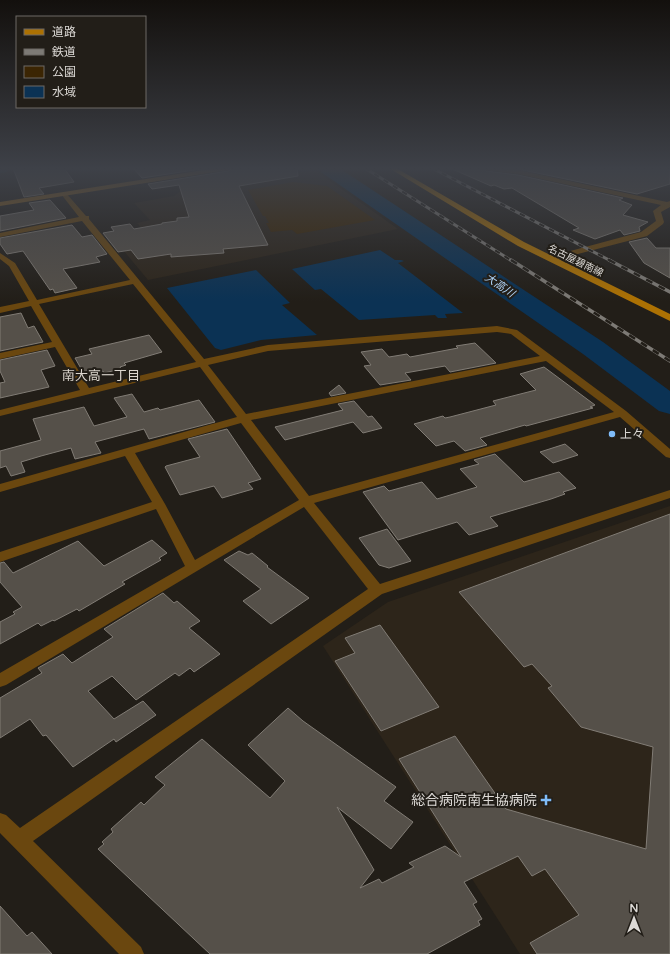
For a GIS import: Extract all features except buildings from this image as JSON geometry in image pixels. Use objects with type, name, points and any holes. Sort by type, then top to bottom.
[{"type":"main road","name":"名古屋碧南線","points":[[465,213],[551,259],[670,318]]},
{"type":"street","points":[[81,213],[202,362],[243,419],[377,590]]},
{"type":"street","points":[[551,259],[644,234],[660,222],[657,213]]},
{"type":"street","points":[[0,235],[86,218]]},
{"type":"street","points":[[0,255],[12,265],[86,392]]},
{"type":"street","points":[[0,268],[12,265]]},
{"type":"street","points":[[0,310],[136,281]]},
{"type":"street","points":[[0,413],[202,362],[268,348],[497,329],[514,332],[546,358],[622,413],[670,455]]},
{"type":"street","points":[[0,356],[58,344]]},
{"type":"street","points":[[0,488],[260,414],[546,358]]},
{"type":"street","points":[[0,681],[306,501],[622,413]]},
{"type":"street","points":[[129,452],[159,504],[192,567]]},
{"type":"street","points":[[19,840],[377,590],[670,494]]},
{"type":"street","points":[[0,557],[159,504]]},
{"type":"street","points":[[0,821],[134,954]]},
{"type":"shaded area","points":[[143,213],[375,213],[398,229],[148,280],[118,244],[147,234],[137,223],[150,220]]},
{"type":"shaded area","name":"総合病院南生協病院","points":[[670,506],[670,954],[520,954],[323,646],[388,602]]},
{"type":"green space","points":[[261,213],[364,213],[375,220],[297,234],[292,230],[271,232],[266,223],[269,223],[265,216],[263,216]]},
{"type":"water","points":[[380,250],[395,260],[404,261],[398,263],[463,313],[445,314],[447,318],[438,318],[435,315],[359,320],[321,289],[315,290],[292,269]]},
{"type":"water","points":[[256,270],[290,303],[282,305],[317,335],[261,340],[221,350],[215,348],[167,288]]},
{"type":"waterway","name":"大高川","points":[[393,213],[593,348],[670,405]]},
{"type":"railway","points":[[435,213],[512,261]]},
{"type":"railway","points":[[518,213],[611,261]]},
{"type":"railway","points":[[511,260],[670,361]]},
{"type":"railway","points":[[609,260],[670,292]]},
{"type":"place","name":"上々","points":[[612,434]]},
{"type":"place","name":"総合病院南生協病院","points":[[546,800]]},
{"type":"district","name":"南大高一丁目","points":[[101,375]]}]
